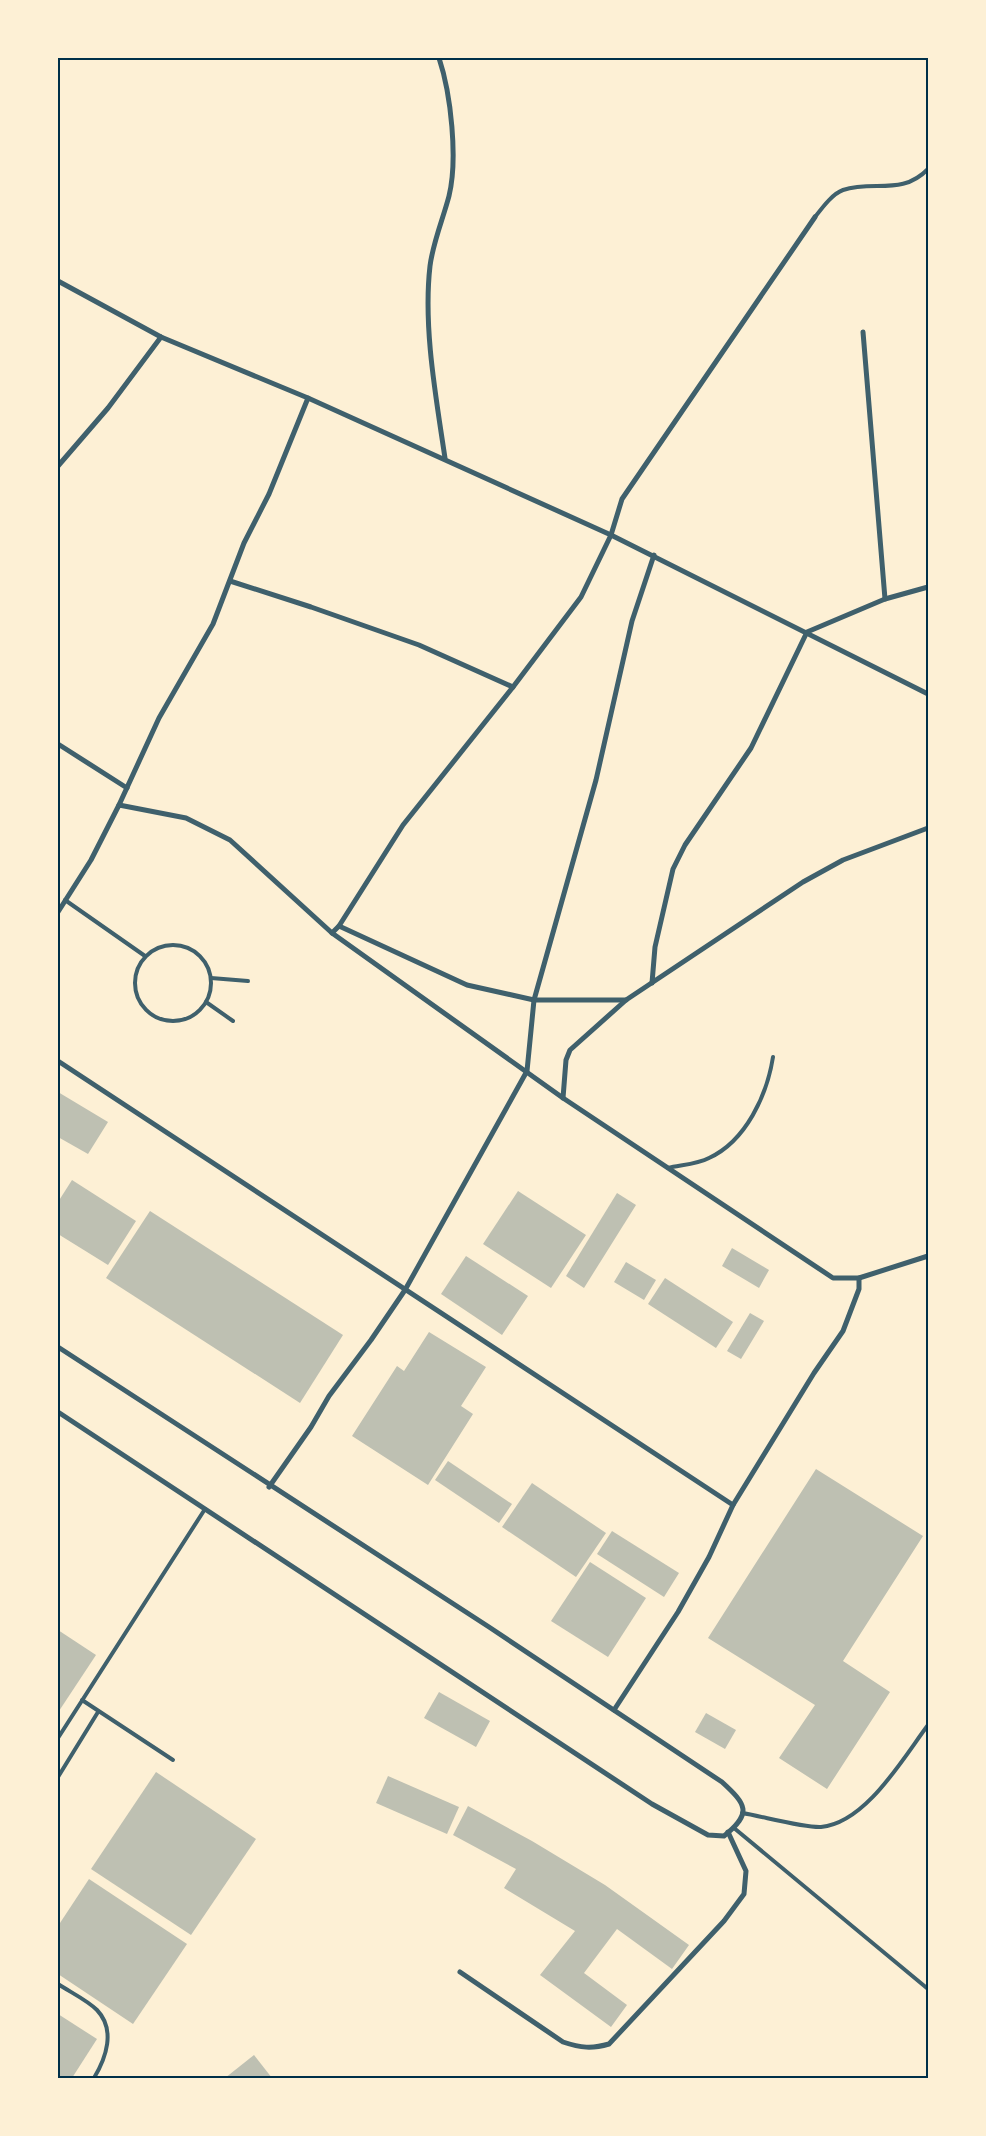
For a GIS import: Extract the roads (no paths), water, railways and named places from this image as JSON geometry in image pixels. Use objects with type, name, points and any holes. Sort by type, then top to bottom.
[{"type":"street","points":[[439,58],[452,116],[452,179],[430,265],[428,308],[437,408],[445,458]]},
{"type":"street","points":[[332,933],[339,926],[404,825],[581,597],[611,534],[622,499],[815,217]]},
{"type":"street","points":[[58,281],[161,337],[308,398],[611,534],[928,694]]},
{"type":"street","points":[[863,332],[885,599]]},
{"type":"street","points":[[58,466],[108,408],[161,337]]},
{"type":"street","points":[[58,912],[91,860],[120,805],[159,718],[213,624],[244,543],[269,494],[308,398]]},
{"type":"street","points":[[269,1487],[311,1427],[329,1396],[371,1340],[405,1290],[526,1071],[534,1000],[596,780],[632,621],[654,555]]},
{"type":"street","points":[[230,581],[312,606],[419,645],[513,687]]},
{"type":"street","points":[[652,983],[655,947],[673,869],[685,845],[751,748],[806,632],[885,599],[928,587]]},
{"type":"street","points":[[58,744],[127,788]]},
{"type":"street","points":[[120,805],[186,818],[230,840],[332,933],[563,1098],[832,1278],[859,1278],[928,1256]]},
{"type":"street","points":[[563,1098],[566,1060],[570,1050],[626,1000],[803,882],[843,860],[928,828]]},
{"type":"street","points":[[339,926],[467,985],[534,1000],[626,1000]]},
{"type":"street","points":[[58,1061],[733,1505]]},
{"type":"street","points":[[614,1710],[678,1612],[709,1557],[733,1505],[814,1373],[843,1331],[859,1289],[859,1278]]},
{"type":"street","points":[[58,1347],[722,1782],[741,1800],[742,1813],[734,1828],[724,1836],[708,1835],[652,1804],[58,1412]]},
{"type":"street","points":[[460,1972],[563,2042],[582,2048],[596,2048],[610,2044],[724,1921],[744,1894],[746,1871],[728,1832]]},
{"type":"lane","points":[[815,217],[842,190],[902,185],[918,179],[928,169]]},
{"type":"lane","points":[[65,900],[146,956]]},
{"type":"lane","points":[[179,945],[188,947],[203,958],[211,978],[210,993],[206,1002],[194,1015],[176,1021],[167,1020],[150,1013],[138,999],[135,981],[140,963],[146,956],[161,946],[179,945]]},
{"type":"lane","points":[[211,978],[248,981]]},
{"type":"lane","points":[[206,1002],[233,1021]]},
{"type":"lane","points":[[666,1168],[708,1160],[736,1139],[747,1125],[770,1074],[773,1057]]},
{"type":"lane","points":[[58,1738],[205,1509]]},
{"type":"lane","points":[[82,1700],[172,1760]]},
{"type":"lane","points":[[58,1777],[98,1712]]},
{"type":"lane","points":[[742,1813],[820,1827],[841,1823],[870,1801],[928,1725]]},
{"type":"lane","points":[[734,1828],[928,1990]]},
{"type":"lane","points":[[58,1984],[95,2008],[103,2017],[109,2033],[103,2064],[94,2078]]}]
